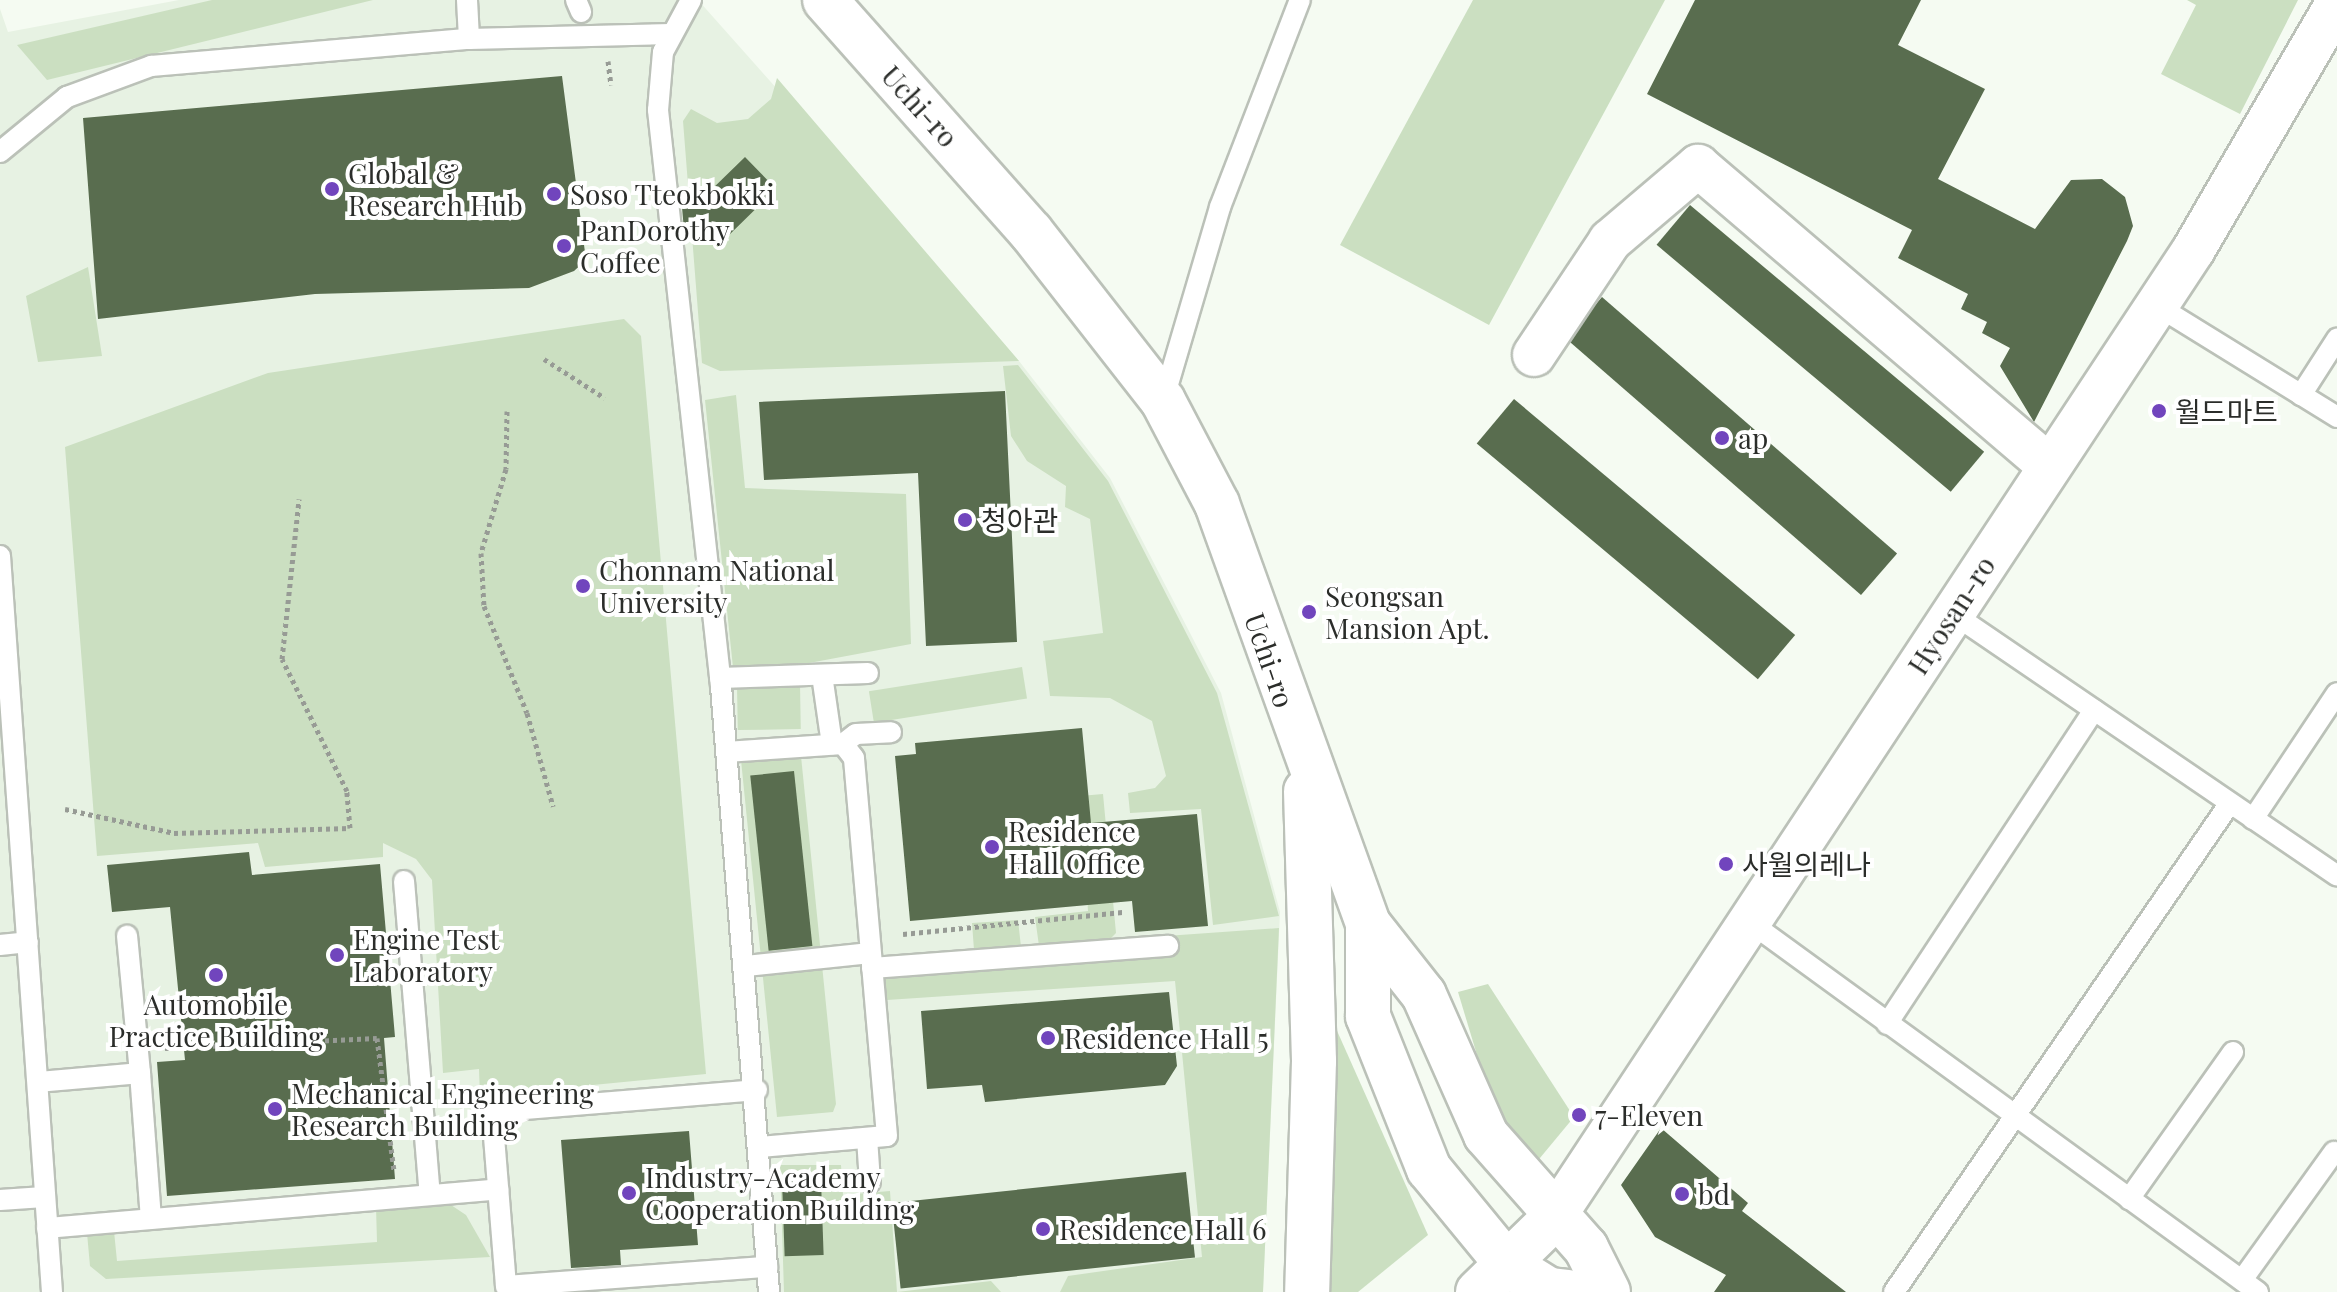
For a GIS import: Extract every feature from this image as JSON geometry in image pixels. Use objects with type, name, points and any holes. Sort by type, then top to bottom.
[{"type":"main road","name":"Uchi-ro","points":[[825,0],[1031,232],[1163,401],[1217,504],[1305,765],[1368,924],[1424,995],[1486,1135],[1553,1219],[1586,1248],[1608,1292]]},
{"type":"main road","points":[[1305,765],[1314,1061],[1307,1292]]},
{"type":"main road","name":"Uchi-ro","points":[[1368,924],[1368,1016],[1391,1079],[1436,1181],[1493,1278],[1567,1292]]},
{"type":"main road","points":[[1493,1278],[1553,1219]]},
{"type":"street","name":"Hyosan-ro","points":[[1553,1219],[2156,305],[2337,3]]},
{"type":"street","points":[[1534,355],[1610,241],[1698,166],[2049,466]]},
{"type":"lane","points":[[467,0],[469,39]]},
{"type":"lane","points":[[691,0],[671,34],[658,110],[681,268],[720,678],[757,1090],[769,1292]]},
{"type":"lane","points":[[1163,401],[1220,207],[1300,0]]},
{"type":"lane","points":[[0,152],[53,104],[151,66],[469,39],[671,34]]},
{"type":"lane","points":[[2156,305],[2337,417]]},
{"type":"lane","points":[[2301,395],[2337,339]]},
{"type":"lane","points":[[0,556],[52,1292]]},
{"type":"lane","points":[[1952,613],[2337,876]]},
{"type":"lane","points":[[720,678],[868,673]]},
{"type":"lane","points":[[760,1147],[887,1136],[854,758],[838,744],[822,675]]},
{"type":"lane","points":[[2253,819],[2337,693]]},
{"type":"lane","points":[[1887,1024],[2094,710]]},
{"type":"lane","points":[[726,752],[838,744],[856,734],[891,732]]},
{"type":"lane","points":[[1894,1292],[2017,1118],[2230,803]]},
{"type":"lane","points":[[404,881],[430,1194]]},
{"type":"lane","points":[[1751,923],[2250,1286],[2334,1152]]},
{"type":"lane","points":[[127,936],[151,1219]]},
{"type":"lane","points":[[0,945],[28,942]]},
{"type":"lane","points":[[746,966],[1168,946]]},
{"type":"lane","points":[[2129,1199],[2233,1052]]},
{"type":"lane","points":[[38,1082],[140,1073]]},
{"type":"lane","points":[[757,1090],[492,1112],[506,1286],[689,1282],[767,1267]]},
{"type":"lane","points":[[867,1138],[870,1182]]},
{"type":"lane","points":[[47,1228],[498,1189]]},
{"type":"lane","points":[[0,1200],[44,1197]]},
{"type":"path","points":[[544,359],[605,398]]},
{"type":"path","points":[[507,411],[506,469],[481,553],[484,606],[527,713],[553,806]]},
{"type":"path","points":[[65,809],[174,833],[350,828],[347,791],[282,659],[299,499]]},
{"type":"path","points":[[886,936],[1125,912]]},
{"type":"path","points":[[137,1049],[377,1038],[395,1179],[379,1180]]},
{"type":"shaded area","name":"Chonnam National University","points":[[179,0],[698,0],[1019,361],[1110,478],[1221,693],[1280,912],[1263,1292],[0,1292],[0,9],[8,32]]},
{"type":"green space","points":[[212,0],[373,0],[47,80],[17,45]]},
{"type":"green space","points":[[1473,0],[1665,0],[1489,325],[1340,245]]},
{"type":"green space","points":[[2187,0],[2298,0],[2240,114],[2161,74],[2196,5]]},
{"type":"green space","points":[[777,78],[1019,361],[720,371],[702,363],[683,121],[691,109],[717,123],[748,119],[771,99]]},
{"type":"green space","points":[[88,267],[102,356],[38,362],[26,296]]},
{"type":"green space","points":[[624,319],[641,336],[706,1074],[480,1096],[479,1069],[443,1073],[432,880],[416,859],[383,843],[383,857],[265,867],[258,843],[97,856],[65,447],[268,373]]},
{"type":"green space","points":[[1018,365],[1108,481],[1217,693],[1279,916],[1213,925],[1201,809],[1130,813],[1128,793],[1155,788],[1166,776],[1152,721],[1110,698],[1050,696],[1043,641],[1103,633],[1090,519],[1065,507],[1066,486],[1027,461],[1011,436],[1003,366]]},
{"type":"green space","points":[[736,395],[745,488],[906,494],[911,644],[734,677],[705,400]]},
{"type":"green space","points":[[1022,667],[1027,699],[874,723],[869,691]]},
{"type":"green space","points":[[800,685],[801,729],[738,730],[737,686]]},
{"type":"green space","points":[[801,756],[836,1104],[833,1112],[777,1117],[741,760]]},
{"type":"green space","points":[[1103,794],[1116,933],[1109,940],[1279,928],[1263,1292],[1060,1292],[1068,1276],[1202,1257],[1175,981],[887,1000],[882,957],[974,950],[972,923],[1018,920],[1021,947],[1039,946],[1035,917],[1088,911],[1080,796]]},
{"type":"green space","points":[[1297,941],[1428,1235],[1358,1292],[1290,1292]]},
{"type":"green space","points":[[1488,984],[1574,1117],[1530,1170],[1499,1128],[1458,992]]},
{"type":"green space","points":[[780,1165],[841,1165],[843,1195],[890,1191],[897,1292],[784,1292]]},
{"type":"green space","points":[[448,1203],[466,1215],[490,1257],[106,1279],[90,1266],[87,1233],[114,1231],[117,1261],[377,1242],[376,1207]]},
{"type":"green space","points":[[991,1281],[1001,1292],[897,1292]]},
{"type":"building","points":[[1695,0],[1921,0],[1898,45],[1985,89],[1938,179],[2035,229],[2071,180],[2102,179],[2125,197],[2133,226],[2127,241],[2034,422],[2000,366],[2010,348],[1982,333],[1987,322],[1961,309],[1968,294],[1898,258],[1912,230],[1647,94]]},
{"type":"building","name":"Global & Research Hub","points":[[562,76],[586,260],[574,271],[529,288],[315,294],[98,319],[83,118]]},
{"type":"building","points":[[745,157],[776,189],[725,239],[713,227],[684,230],[681,196],[707,194]]},
{"type":"building","name":"ap","points":[[1690,205],[1984,452],[1951,492],[1657,245]]},
{"type":"building","name":"ap","points":[[1602,297],[1897,554],[1861,595],[1566,339]]},
{"type":"building","name":"청아관","points":[[1005,391],[1017,642],[926,646],[918,473],[764,480],[759,402]]},
{"type":"building","points":[[1514,399],[1795,635],[1758,679],[1477,443]]},
{"type":"building","name":"Residence Hall Office","points":[[1082,728],[1091,823],[1197,814],[1208,926],[1135,932],[1132,901],[910,921],[895,756],[916,754],[915,743]]},
{"type":"building","points":[[794,771],[812,946],[769,951],[750,776]]},
{"type":"building","points":[[249,852],[252,875],[380,864],[395,1037],[384,1038],[395,1179],[167,1196],[157,1062],[185,1060],[170,907],[112,912],[107,865]]},
{"type":"building","name":"Residence Hall 5","points":[[1169,992],[1177,1066],[1165,1085],[985,1102],[982,1085],[927,1089],[921,1011]]},
{"type":"building","name":"bd","points":[[1661,1128],[1748,1203],[1742,1211],[1846,1292],[1714,1292],[1726,1275],[1655,1237],[1621,1185]]},
{"type":"building","name":"Industry-Academy Cooperation Building","points":[[689,1131],[698,1245],[620,1250],[621,1265],[571,1268],[561,1140]]},
{"type":"building","name":"Residence Hall 6","points":[[1186,1172],[1195,1258],[901,1288],[892,1203]]},
{"type":"building","points":[[821,1180],[824,1255],[785,1256],[782,1181]]},
{"type":"place","name":"Global & Research Hub","points":[[332,189]]},
{"type":"place","name":"Soso Tteokbokki","points":[[554,194]]},
{"type":"place","name":"PanDorothy Coffee","points":[[564,246]]},
{"type":"place","name":"월드마트","points":[[2159,411]]},
{"type":"place","name":"ap","points":[[1722,438]]},
{"type":"place","name":"청아관","points":[[965,520]]},
{"type":"place","name":"Chonnam National University","points":[[583,586]]},
{"type":"place","name":"Seongsan Mansion Apt.","points":[[1309,612]]},
{"type":"place","name":"Residence Hall Office","points":[[992,847]]},
{"type":"place","name":"사월의레나","points":[[1726,864]]},
{"type":"place","name":"Engine Test Laboratory","points":[[337,955]]},
{"type":"place","name":"Automobile Practice Building","points":[[216,975]]},
{"type":"place","name":"Residence Hall 5","points":[[1048,1038]]},
{"type":"place","name":"Mechanical Engineering Research Building","points":[[275,1109]]},
{"type":"place","name":"7-Eleven","points":[[1579,1115]]},
{"type":"place","name":"Industry-Academy Cooperation Building","points":[[629,1193]]},
{"type":"place","name":"bd","points":[[1682,1194]]},
{"type":"place","name":"Residence Hall 6","points":[[1043,1229]]}]
